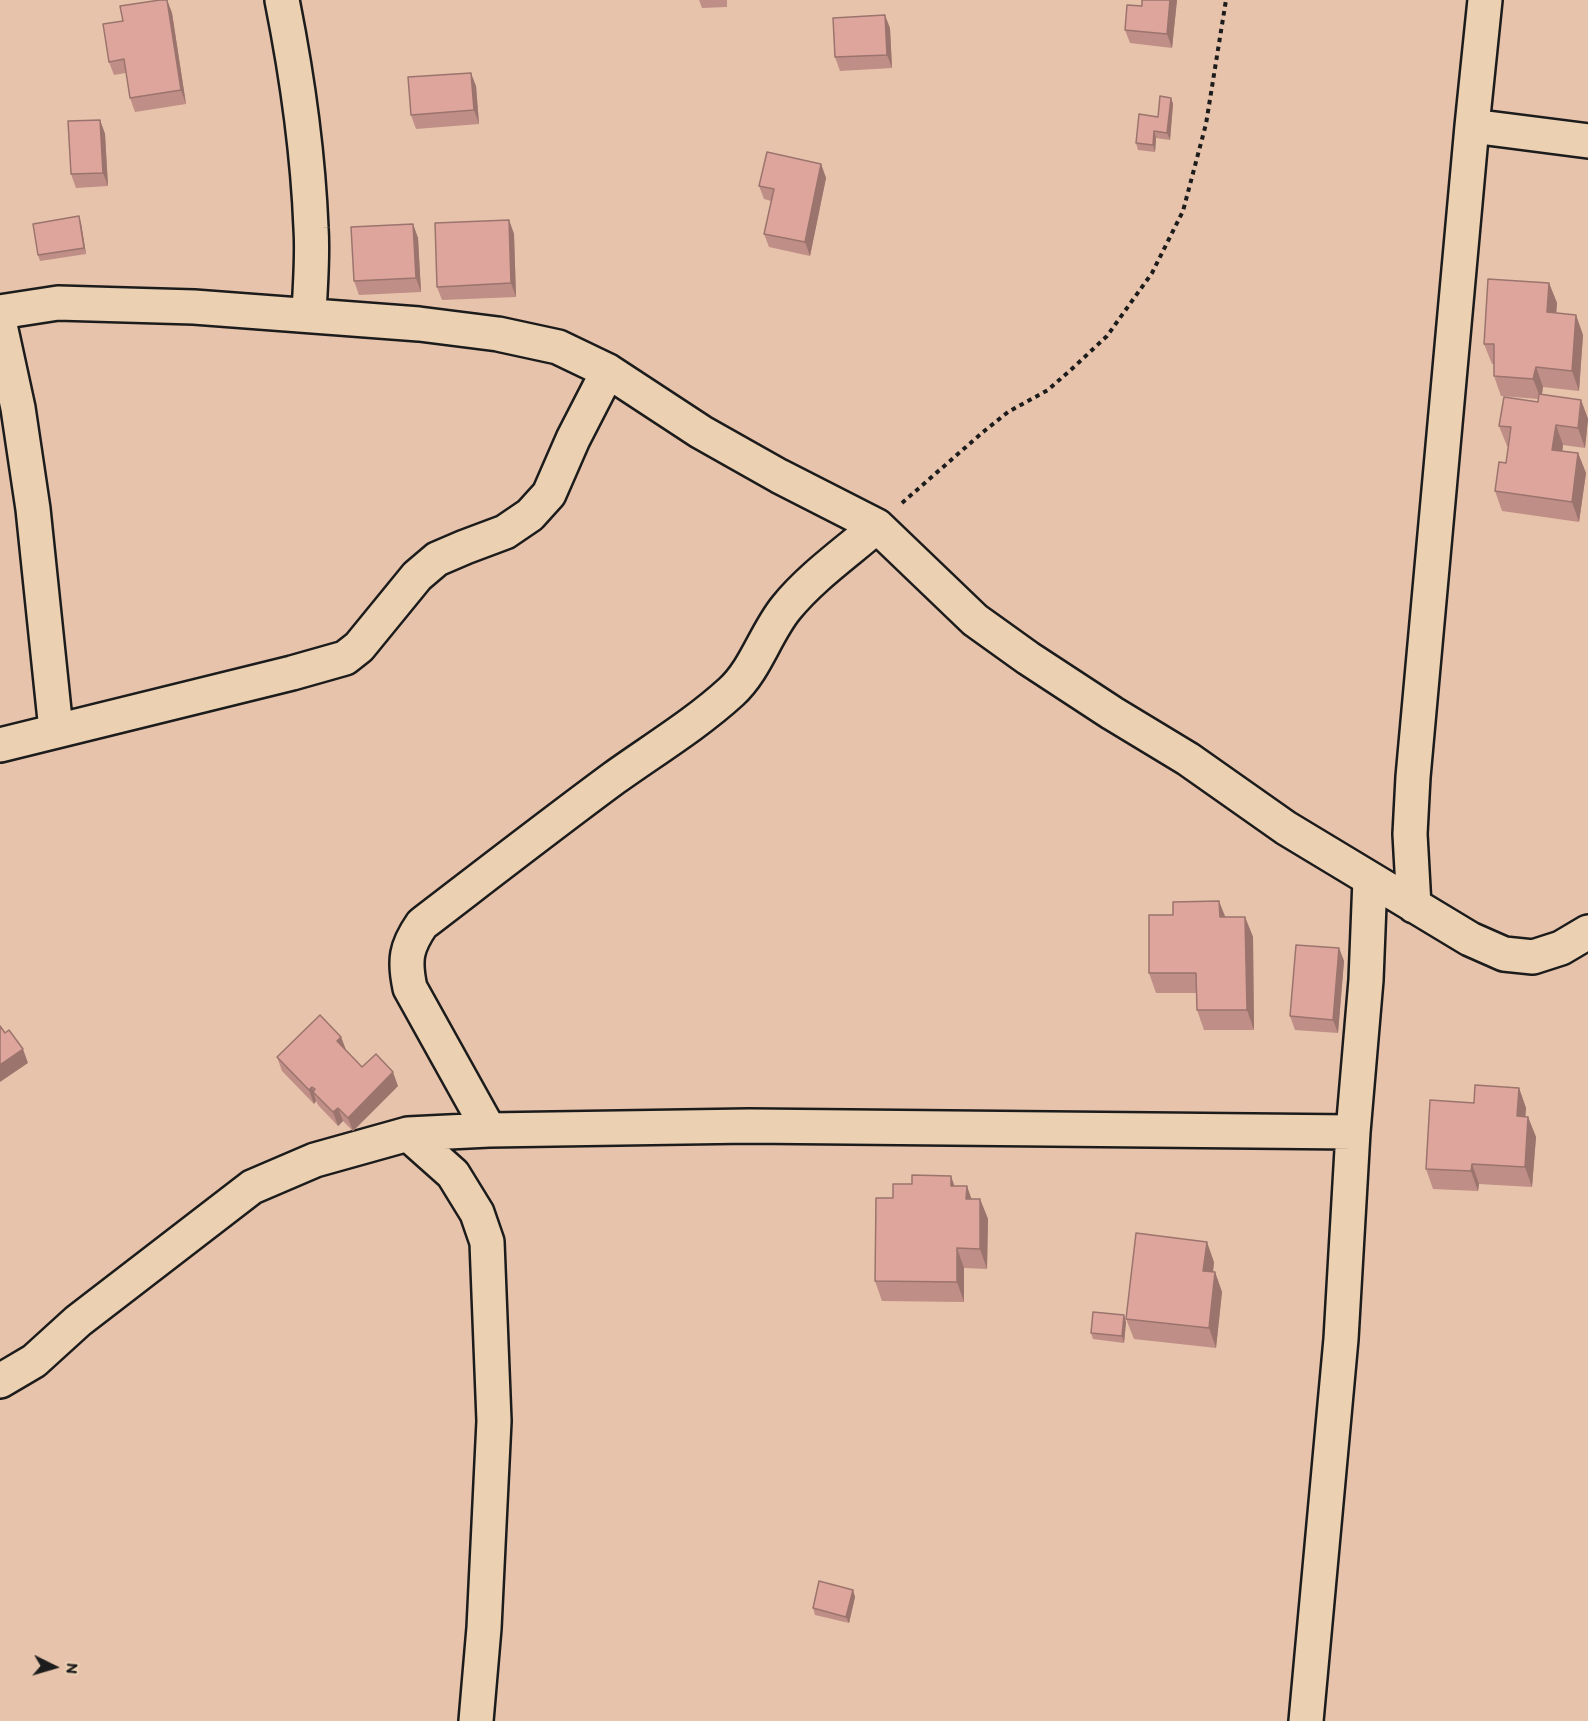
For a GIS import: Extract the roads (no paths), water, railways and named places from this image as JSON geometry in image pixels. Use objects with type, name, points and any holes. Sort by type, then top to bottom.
[{"type":"street","points":[[282,0],[305,149],[312,230],[309,315]]},
{"type":"street","points":[[1414,906],[1410,834],[1413,777],[1485,0]]},
{"type":"street","points":[[1472,126],[1588,141]]},
{"type":"street","points":[[0,312],[58,303],[195,307],[418,324],[498,334],[558,347],[608,371],[650,401],[779,476],[877,526],[975,620],[1112,713],[1188,759],[1286,828],[1470,939],[1504,954],[1533,957],[1561,948],[1586,936]]},
{"type":"street","points":[[0,325],[18,408],[33,509],[56,730]]},
{"type":"street","points":[[0,745],[292,673],[345,657],[359,647],[417,576],[437,560],[505,532],[530,515],[549,494],[573,439],[608,371]]},
{"type":"street","points":[[489,1130],[410,988],[405,965],[411,940],[422,924],[734,690],[754,663],[772,627],[787,607],[804,589],[877,526]]},
{"type":"street","points":[[1306,1721],[1341,1339],[1353,1132],[1366,980],[1370,879]]},
{"type":"street","points":[[0,1381],[34,1361],[78,1321],[252,1187],[315,1160],[408,1134],[489,1130],[749,1126],[1353,1132]]},
{"type":"street","points":[[408,1134],[453,1174],[477,1213],[487,1242],[494,1420],[476,1721]]}]
